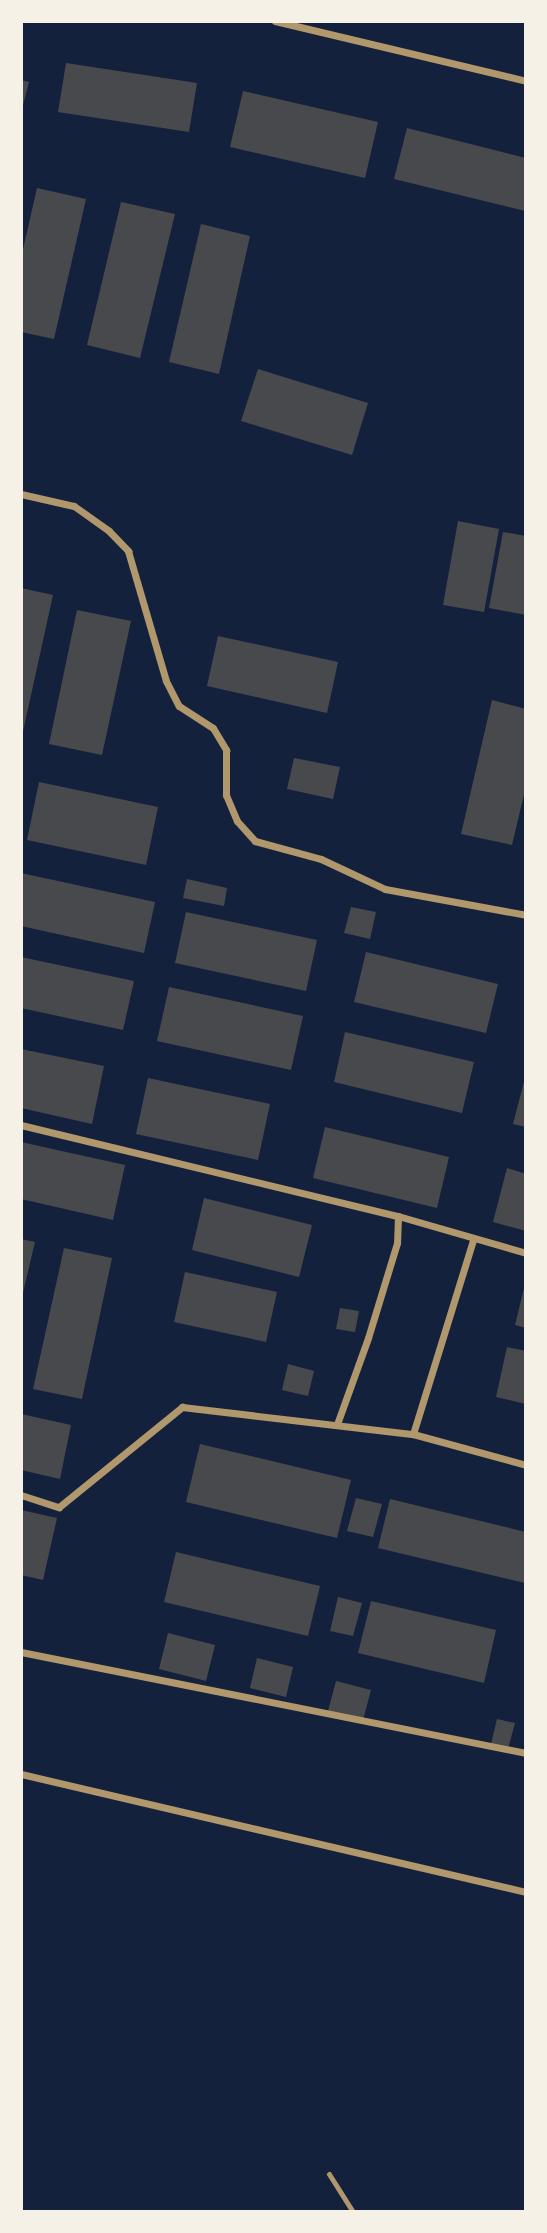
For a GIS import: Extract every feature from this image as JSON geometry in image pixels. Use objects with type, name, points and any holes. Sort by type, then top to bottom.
[{"type":"street","points":[[275,21],[526,81]]},
{"type":"street","points":[[21,494],[74,506],[109,531],[128,551],[166,681],[179,706],[213,728],[226,750],[226,794],[237,821],[255,841],[321,859],[385,889],[526,915]]},
{"type":"street","points":[[21,1125],[398,1216],[473,1240],[526,1253]]},
{"type":"street","points":[[337,1424],[368,1338],[397,1243],[398,1216]]},
{"type":"street","points":[[413,1434],[473,1240]]},
{"type":"street","points":[[21,1495],[59,1507],[182,1407],[413,1434],[526,1465]]},
{"type":"street","points":[[21,1652],[526,1753]]},
{"type":"street","points":[[21,1774],[526,1892]]},
{"type":"lane","points":[[330,2174],[353,2212]]},
{"type":"building","points":[[66,63],[197,83],[189,132],[58,112]]},
{"type":"building","points":[[21,80],[29,82],[23,105],[21,105]]},
{"type":"building","points":[[243,91],[378,122],[365,178],[230,147]]},
{"type":"building","points":[[407,128],[526,158],[525,211],[394,179]]},
{"type":"building","points":[[37,188],[86,199],[54,339],[21,332],[21,258]]},
{"type":"building","points":[[121,202],[175,214],[140,358],[87,345]]},
{"type":"building","points":[[201,224],[250,236],[219,374],[169,362]]},
{"type":"building","points":[[258,369],[368,403],[352,455],[241,421]]},
{"type":"building","points":[[458,521],[499,529],[484,612],[443,605]]},
{"type":"building","points":[[503,532],[526,536],[526,615],[489,608]]},
{"type":"building","points":[[21,588],[53,595],[22,736],[21,736]]},
{"type":"building","points":[[77,610],[131,621],[102,755],[49,744]]},
{"type":"building","points":[[218,636],[338,662],[327,713],[207,686]]},
{"type":"building","points":[[492,700],[526,709],[526,786],[512,845],[461,834]]},
{"type":"building","points":[[294,758],[340,767],[333,799],[287,789]]},
{"type":"building","points":[[39,782],[158,807],[146,865],[27,840]]},
{"type":"building","points":[[21,873],[155,902],[144,953],[21,926]]},
{"type":"building","points":[[187,879],[227,888],[224,906],[183,898]]},
{"type":"building","points":[[351,907],[376,912],[370,939],[344,933]]},
{"type":"building","points":[[186,912],[317,940],[306,991],[175,963]]},
{"type":"building","points":[[366,952],[498,984],[486,1033],[354,1002]]},
{"type":"building","points":[[21,957],[134,981],[123,1030],[21,1008]]},
{"type":"building","points":[[169,987],[303,1016],[291,1070],[157,1041]]},
{"type":"building","points":[[345,1032],[474,1062],[462,1113],[334,1082]]},
{"type":"building","points":[[21,1049],[104,1066],[92,1124],[21,1108]]},
{"type":"building","points":[[526,1074],[526,1127],[513,1124]]},
{"type":"building","points":[[148,1078],[270,1104],[258,1160],[136,1134]]},
{"type":"building","points":[[325,1127],[449,1157],[437,1208],[313,1178]]},
{"type":"building","points":[[21,1142],[125,1165],[113,1220],[21,1199]]},
{"type":"building","points":[[507,1168],[526,1174],[526,1231],[493,1222]]},
{"type":"building","points":[[204,1198],[312,1225],[299,1277],[192,1250]]},
{"type":"building","points":[[21,1239],[35,1242],[22,1297],[21,1297]]},
{"type":"building","points":[[64,1248],[112,1258],[82,1399],[33,1389]]},
{"type":"building","points":[[185,1272],[277,1292],[266,1342],[174,1322]]},
{"type":"building","points":[[526,1280],[526,1328],[515,1325]]},
{"type":"building","points":[[340,1308],[359,1311],[355,1332],[336,1329]]},
{"type":"building","points":[[507,1347],[526,1351],[526,1404],[496,1397]]},
{"type":"building","points":[[288,1364],[314,1371],[308,1396],[282,1390]]},
{"type":"building","points":[[21,1414],[71,1425],[60,1479],[21,1470]]},
{"type":"building","points":[[200,1444],[351,1480],[337,1538],[186,1502]]},
{"type":"building","points":[[356,1498],[382,1504],[373,1537],[347,1531]]},
{"type":"building","points":[[390,1499],[526,1532],[525,1583],[378,1548]]},
{"type":"building","points":[[21,1510],[57,1518],[43,1580],[21,1575]]},
{"type":"building","points":[[176,1552],[320,1586],[308,1636],[164,1602]]},
{"type":"building","points":[[338,1597],[362,1603],[353,1636],[330,1631]]},
{"type":"building","points":[[371,1601],[496,1630],[484,1683],[358,1653]]},
{"type":"building","points":[[168,1633],[215,1645],[206,1681],[159,1669]]},
{"type":"building","points":[[257,1658],[293,1667],[286,1697],[250,1688]]},
{"type":"building","points":[[336,1681],[371,1690],[363,1720],[328,1711]]},
{"type":"building","points":[[497,1719],[515,1723],[508,1749],[491,1744]]}]
